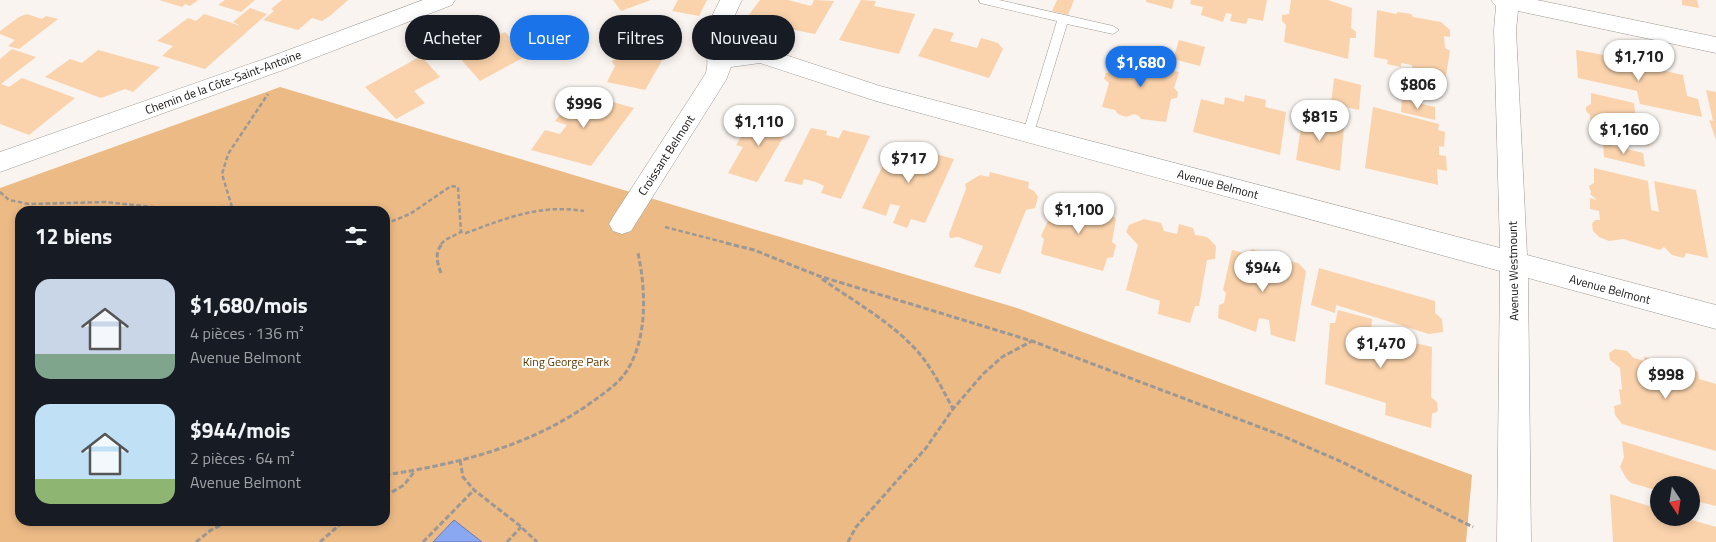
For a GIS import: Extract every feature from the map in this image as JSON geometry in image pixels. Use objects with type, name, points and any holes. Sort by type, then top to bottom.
[{"type":"street","name":"Chemin de la Côte-Saint-Antoine","points":[[0,162],[275,64],[444,0]]},
{"type":"street","points":[[724,15],[731,0]]},
{"type":"street","points":[[1506,0],[1716,45]]},
{"type":"street","name":"Avenue Westmount","points":[[1506,0],[1505,30],[1514,263],[1514,542]]},
{"type":"street","name":"Croissant Belmont","points":[[622,224],[718,74],[721,60]]},
{"type":"street","name":"Avenue Belmont","points":[[776,60],[876,93],[1716,317]]},
{"type":"lane","points":[[984,0],[1113,30]]},
{"type":"lane","points":[[1029,134],[1063,19]]},
{"type":"path","points":[[232,206],[222,174],[228,154],[269,92]]},
{"type":"path","points":[[390,223],[394,223],[434,199],[451,186],[458,187],[461,232]]},
{"type":"path","points":[[0,192],[9,200],[29,204],[105,202],[142,206]]},
{"type":"path","points":[[441,273],[438,261],[438,248],[445,240],[461,232],[466,233],[541,208],[562,207],[584,211]]},
{"type":"path","points":[[665,227],[754,250],[819,276],[1032,341],[1278,434],[1342,462],[1474,527]]},
{"type":"path","points":[[390,474],[414,471],[460,460],[500,448],[544,431],[588,405],[610,388],[627,370],[636,345],[643,310],[643,271],[638,253]]},
{"type":"path","points":[[819,276],[889,326],[919,354],[938,381],[952,408]]},
{"type":"path","points":[[848,542],[856,527],[926,448],[952,408],[983,374],[1002,357],[1032,341]]},
{"type":"path","points":[[460,460],[463,477],[474,490],[521,527],[536,542]]},
{"type":"path","points":[[390,493],[404,484],[414,471]]},
{"type":"path","points":[[423,542],[474,490]]},
{"type":"path","points":[[196,542],[219,526]]},
{"type":"path","points":[[320,542],[338,526]]},
{"type":"path","points":[[507,542],[521,527]]},
{"type":"green space","name":"King George Park","points":[[280,87],[1017,308],[1472,475],[1466,542],[0,542],[0,188]]},
{"type":"water","points":[[454,520],[482,542],[433,542]]},
{"type":"building","points":[[159,0],[198,0],[190,6],[185,4],[182,7]]},
{"type":"building","points":[[225,0],[255,0],[241,12],[218,5]]},
{"type":"building","points":[[282,0],[348,0],[322,21],[312,18],[298,30],[263,20],[274,11],[271,9]]},
{"type":"building","points":[[613,0],[651,0],[621,11]]},
{"type":"building","points":[[678,0],[707,0],[700,15],[672,11]]},
{"type":"building","points":[[760,0],[788,0],[811,6],[814,0],[834,1],[815,34],[795,30],[795,15],[749,15]]},
{"type":"building","points":[[861,0],[876,1],[874,6],[915,14],[899,54],[839,40]]},
{"type":"building","points":[[1057,0],[1074,0],[1068,15],[1052,11]]},
{"type":"building","points":[[1146,0],[1174,0],[1172,9],[1146,2]]},
{"type":"building","points":[[1191,0],[1267,0],[1263,21],[1248,18],[1246,24],[1230,21],[1232,14],[1226,13],[1223,22],[1201,15],[1203,7],[1190,4]]},
{"type":"building","points":[[1291,0],[1328,0],[1352,8],[1351,28],[1356,32],[1356,38],[1350,38],[1348,59],[1284,42],[1286,25],[1282,21],[1282,15],[1289,14]]},
{"type":"building","points":[[1682,0],[1697,0],[1699,8],[1682,5]]},
{"type":"building","points":[[250,8],[267,14],[205,69],[162,56],[173,46],[157,41],[188,18],[196,21],[204,14],[241,26],[233,22]]},
{"type":"building","points":[[1377,10],[1396,14],[1398,12],[1411,14],[1413,17],[1441,22],[1450,30],[1450,37],[1444,36],[1445,48],[1450,51],[1445,81],[1413,73],[1412,65],[1401,63],[1401,67],[1387,64],[1388,60],[1374,57]]},
{"type":"building","points":[[27,14],[42,19],[46,16],[58,19],[19,49],[8,46],[15,40],[0,34],[0,31],[19,17]]},
{"type":"building","points":[[934,28],[954,33],[950,41],[977,48],[981,38],[998,43],[1003,49],[989,78],[918,56]]},
{"type":"building","points":[[505,32],[510,37],[510,60],[519,60],[480,81],[462,60],[500,60],[500,35]]},
{"type":"building","points":[[1179,40],[1205,47],[1200,66],[1173,59]]},
{"type":"building","points":[[12,49],[36,57],[1,84],[9,87],[22,78],[75,98],[29,135],[0,124],[0,59]]},
{"type":"building","points":[[98,50],[160,67],[133,92],[125,89],[101,98],[45,77],[70,59],[82,63]]},
{"type":"building","points":[[1576,50],[1604,55],[1605,58],[1683,75],[1687,96],[1698,99],[1702,117],[1640,104],[1637,91],[1578,78]]},
{"type":"building","points":[[1121,51],[1170,64],[1168,70],[1179,72],[1174,88],[1178,92],[1177,98],[1171,99],[1166,122],[1141,119],[1134,114],[1126,117],[1118,114],[1115,110],[1102,107],[1109,83],[1104,79],[1106,73],[1113,71]]},
{"type":"building","points":[[414,60],[425,60],[440,77],[414,91],[425,103],[396,119],[365,87]]},
{"type":"building","points":[[613,60],[662,60],[645,90],[607,82],[615,66],[612,62]]},
{"type":"building","points":[[1334,78],[1361,85],[1359,110],[1331,104]]},
{"type":"building","points":[[1706,90],[1716,92],[1716,140],[1709,120],[1713,121]]},
{"type":"building","points":[[578,92],[634,108],[591,166],[531,150],[545,130],[560,134],[567,125],[555,121]]},
{"type":"building","points":[[1591,93],[1634,103],[1637,128],[1647,130],[1649,146],[1592,133],[1590,115],[1586,111],[1586,107],[1591,104]]},
{"type":"building","points":[[1245,95],[1266,100],[1265,107],[1286,112],[1280,155],[1193,132],[1201,99],[1224,105],[1225,97],[1244,102]]},
{"type":"building","points":[[1402,99],[1435,107],[1435,120],[1401,112]]},
{"type":"building","points":[[1373,107],[1439,124],[1438,130],[1445,132],[1444,147],[1439,146],[1439,155],[1446,156],[1447,171],[1437,169],[1438,185],[1365,168]]},
{"type":"building","points":[[1304,108],[1322,113],[1321,122],[1344,127],[1340,171],[1296,160]]},
{"type":"building","points":[[764,114],[792,122],[757,182],[728,173],[743,147],[736,145],[749,124],[757,126]]},
{"type":"building","points":[[811,128],[827,131],[826,135],[839,138],[843,130],[870,136],[841,199],[821,193],[824,186],[816,182],[804,179],[802,185],[784,181]]},
{"type":"building","points":[[894,143],[954,159],[925,223],[911,219],[907,228],[893,223],[900,206],[890,204],[886,216],[862,208]]},
{"type":"building","points":[[1603,143],[1643,153],[1645,167],[1604,157]]},
{"type":"building","points":[[1594,168],[1648,181],[1651,210],[1659,212],[1654,181],[1696,190],[1708,258],[1686,253],[1684,258],[1672,255],[1664,247],[1660,250],[1623,239],[1609,241],[1599,237],[1593,231],[1592,224],[1595,220],[1600,220],[1599,211],[1590,209],[1590,198],[1597,200],[1590,194],[1589,186],[1594,183]]},
{"type":"building","points":[[990,172],[1029,182],[1028,188],[1034,191],[1038,197],[1035,208],[1026,210],[1000,274],[974,267],[983,246],[958,237],[950,238],[949,234],[966,189],[965,184],[980,175],[989,177]]},
{"type":"building","points":[[1072,199],[1085,203],[1086,209],[1102,210],[1104,214],[1116,218],[1112,242],[1116,245],[1113,257],[1107,258],[1103,271],[1041,254],[1044,239],[1041,236],[1057,201],[1069,206]]},
{"type":"building","points":[[1144,219],[1161,223],[1164,231],[1177,234],[1179,224],[1193,228],[1195,235],[1207,237],[1216,246],[1215,259],[1207,260],[1199,306],[1195,306],[1190,323],[1158,314],[1160,301],[1126,290],[1138,245],[1126,232],[1129,225]]},
{"type":"building","points":[[1252,249],[1280,263],[1285,260],[1298,263],[1306,271],[1295,342],[1271,335],[1269,320],[1259,318],[1256,332],[1218,318],[1219,305],[1224,303],[1226,293],[1223,290],[1232,250],[1247,254]]},
{"type":"building","points":[[1319,268],[1435,301],[1435,313],[1442,319],[1443,332],[1429,334],[1336,305],[1335,313],[1311,305]]},
{"type":"building","points":[[1338,310],[1372,319],[1371,333],[1432,347],[1431,397],[1437,402],[1438,411],[1432,414],[1431,428],[1385,415],[1386,403],[1325,384],[1330,323],[1335,323]]},
{"type":"building","points":[[1615,349],[1627,351],[1634,358],[1645,361],[1644,357],[1669,363],[1686,364],[1698,372],[1699,379],[1716,384],[1716,451],[1622,424],[1615,415],[1614,406],[1621,404],[1619,389],[1622,390],[1620,368],[1610,360],[1609,353]]},
{"type":"building","points":[[1622,441],[1716,470],[1716,506],[1700,502],[1700,476],[1650,476],[1650,488],[1631,483],[1620,467],[1624,457]]},
{"type":"building","points":[[1610,494],[1650,506],[1650,526],[1700,526],[1700,522],[1716,527],[1716,542],[1613,542]]}]
